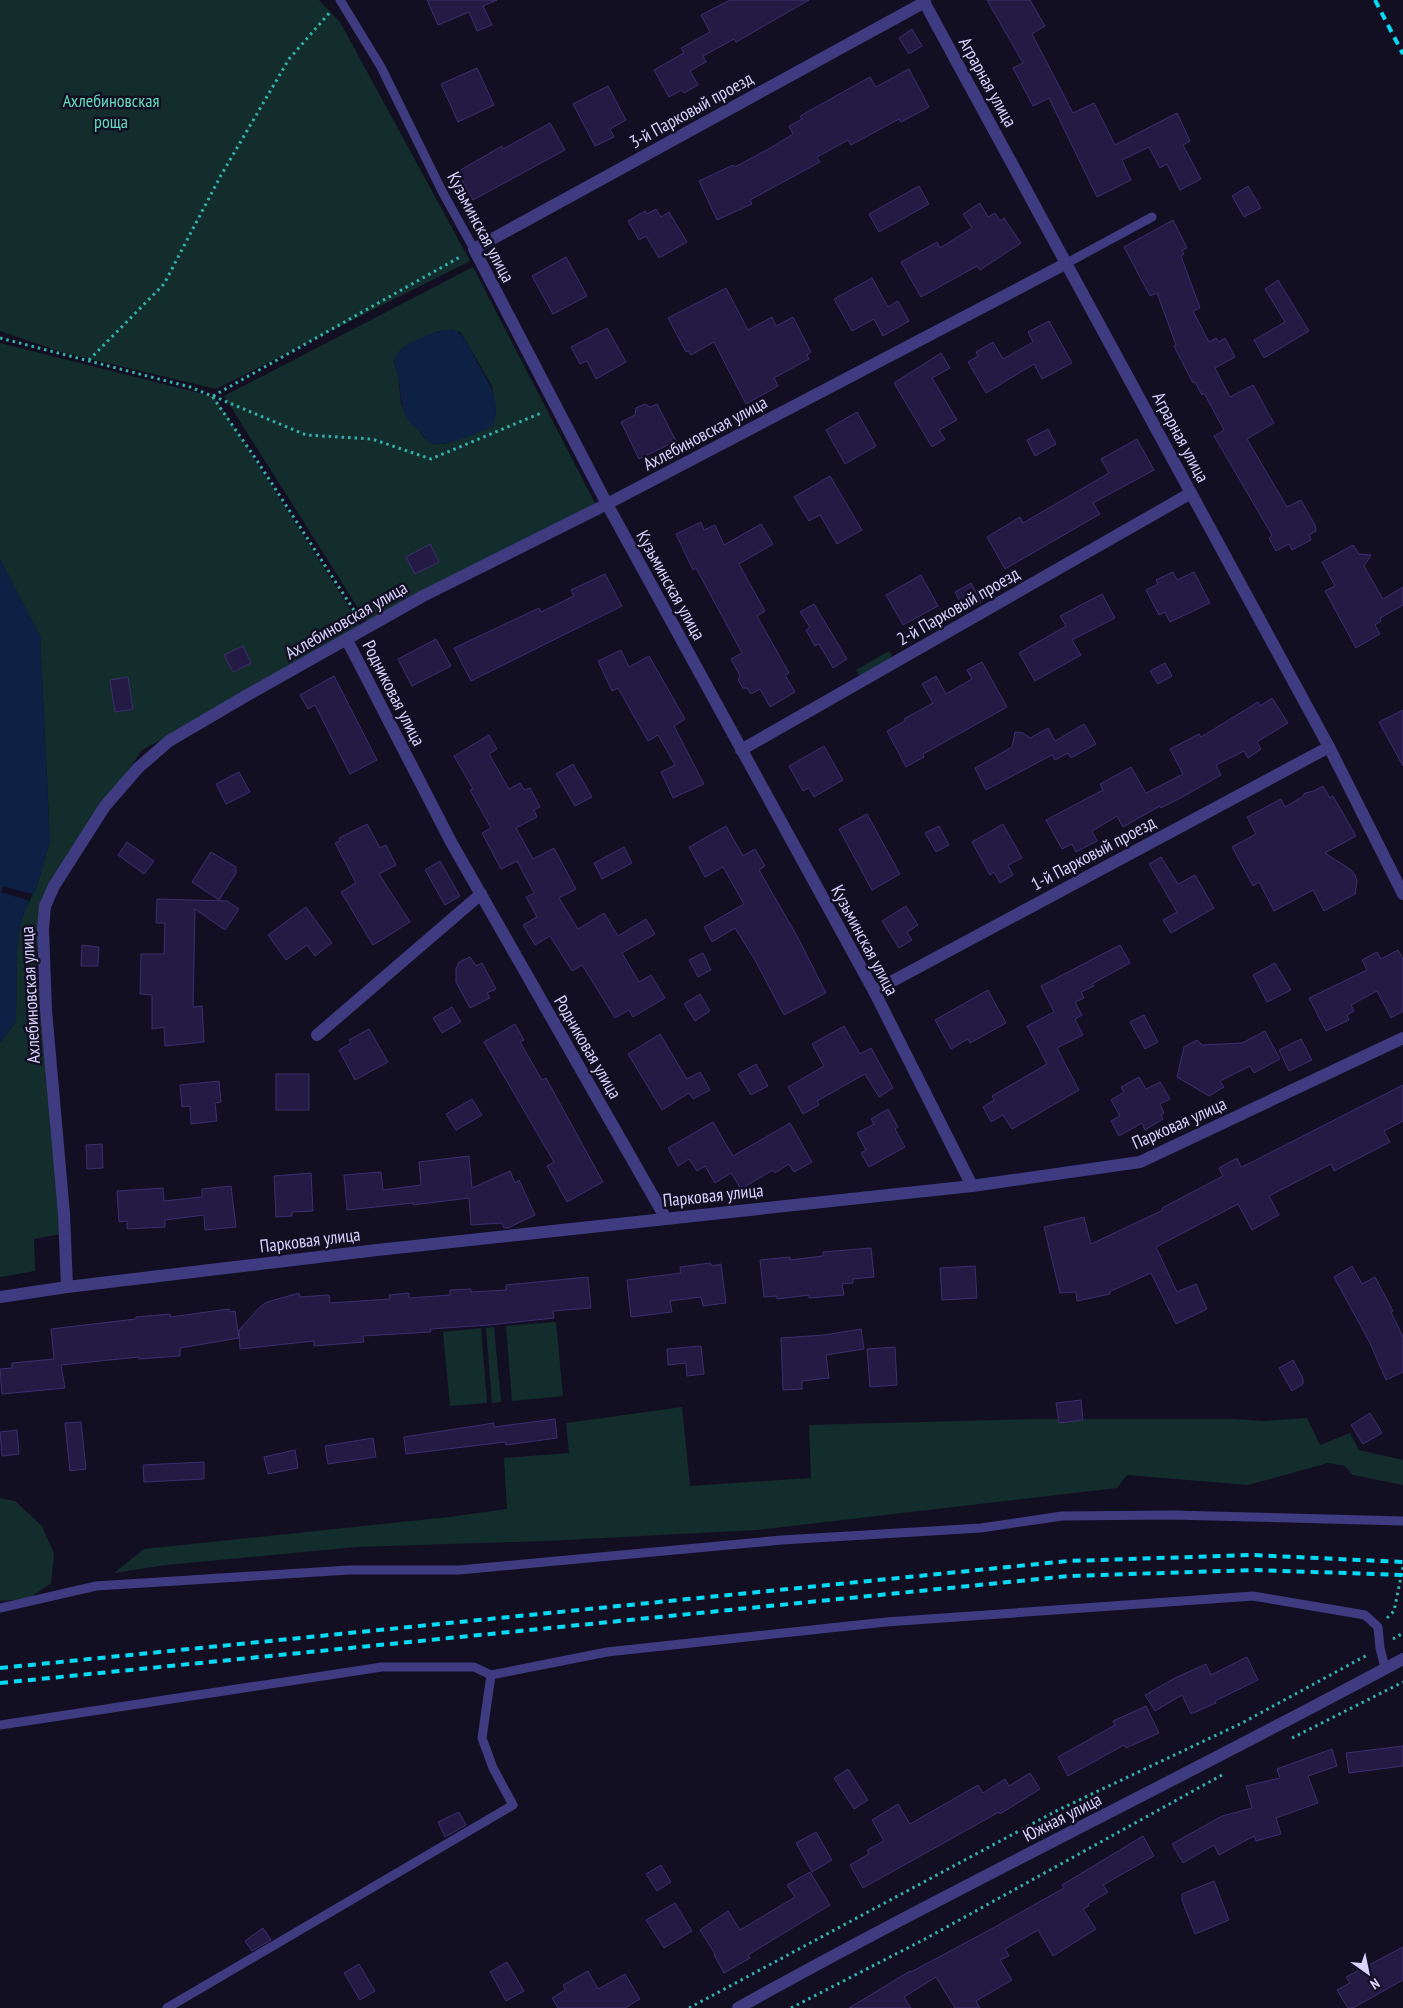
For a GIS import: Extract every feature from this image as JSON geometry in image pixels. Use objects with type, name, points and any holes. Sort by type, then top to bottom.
[{"type":"street","name":"3-й Парковый проезд","points":[[474,249],[924,1]]},
{"type":"street","name":"Аграрная улица","points":[[924,1],[1328,747],[1403,894]]},
{"type":"street","name":"Кузьминская улица","points":[[474,249],[607,504],[874,991],[972,1186]]},
{"type":"street","name":"Ахлебиновская улица","points":[[67,1287],[64,1214],[46,1010],[43,928],[45,906],[54,886],[105,806],[138,768],[169,741],[423,596],[607,504],[1067,263]]},
{"type":"street","name":"2-й Парковый проезд","points":[[741,750],[1191,493]]},
{"type":"street","name":"Родниковая улица","points":[[347,640],[451,842],[665,1217]]},
{"type":"street","name":"1-й Парковый проезд","points":[[874,991],[1328,747]]},
{"type":"street","points":[[317,1035],[481,894]]},
{"type":"street","name":"Парковая улица","points":[[0,1297],[67,1287],[665,1217],[972,1186],[1140,1162],[1403,1038]]},
{"type":"street","name":"Южная улица","points":[[738,2008],[1018,1859],[1245,1744],[1403,1660]]},
{"type":"lane","name":"Кузьминская улица","points":[[340,0],[381,68],[442,192],[474,249]]},
{"type":"lane","points":[[1067,263],[1152,217]]},
{"type":"lane","points":[[0,1608],[96,1586],[349,1570],[459,1570],[782,1540],[981,1528],[1062,1516],[1182,1515],[1403,1521]]},
{"type":"lane","points":[[0,1725],[382,1667],[474,1667],[491,1675],[607,1652],[858,1625],[1253,1596],[1365,1615],[1378,1627],[1380,1648],[1385,1668]]},
{"type":"lane","points":[[167,2008],[513,1805],[493,1768],[482,1738],[491,1675]]},
{"type":"path","points":[[89,361],[164,284],[220,177],[288,58],[340,0]]},
{"type":"path","points":[[212,396],[474,249]]},
{"type":"path","points":[[0,338],[190,387],[306,435],[372,439],[431,459],[556,407]]},
{"type":"path","points":[[212,396],[256,459],[366,629]]},
{"type":"path","points":[[1378,1627],[1394,1611],[1403,1567]]},
{"type":"path","points":[[689,2008],[1058,1810],[1242,1723],[1380,1648],[1403,1633]]},
{"type":"path","points":[[1284,1742],[1403,1682]]},
{"type":"path","points":[[790,2008],[925,1939],[1224,1773]]},
{"type":"green space","name":"Ахлебиновская роща","points":[[0,0],[319,0],[340,22],[470,261],[216,389],[61,352],[0,331]]},
{"type":"green space","points":[[473,267],[598,509],[370,627],[224,396]],"holes":[[[439,331],[460,332],[463,336],[492,386],[496,412],[493,426],[444,444],[425,439],[401,404],[398,374],[394,362],[401,349]],[[430,545],[439,562],[415,574],[406,557]]]},
{"type":"green space","points":[[0,343],[215,397],[364,631],[142,750],[57,875],[38,939],[35,981],[44,993],[61,1234],[34,1239],[35,1271],[0,1277],[0,1043],[16,1021],[17,951],[20,926],[25,910],[36,889],[50,841],[40,636],[0,559]],"holes":[[[242,646],[251,663],[233,672],[225,656]],[[110,680],[133,709],[115,712]]]},
{"type":"green space","points":[[889,651],[892,656],[889,660],[860,676],[856,670]]},
{"type":"green space","points":[[556,1322],[563,1396],[512,1401],[506,1326]]},
{"type":"green space","points":[[494,1327],[501,1402],[492,1403],[486,1328]]},
{"type":"green space","points":[[481,1328],[487,1403],[450,1406],[443,1332]]},
{"type":"green space","points":[[682,1407],[690,1486],[811,1478],[809,1425],[1033,1419],[1233,1419],[1263,1421],[1307,1418],[1320,1445],[1350,1433],[1359,1450],[1403,1460],[1403,1485],[1353,1475],[1345,1466],[1328,1463],[1248,1485],[1127,1475],[1117,1488],[757,1530],[545,1541],[356,1547],[166,1565],[114,1573],[144,1549],[449,1517],[507,1509],[504,1458],[569,1453],[566,1423]]},
{"type":"green space","points":[[0,1498],[15,1501],[42,1526],[54,1554],[51,1583],[28,1599],[0,1601]]},
{"type":"water","points":[[452,329],[466,340],[488,381],[495,397],[496,416],[493,426],[456,440],[433,445],[411,424],[404,413],[395,359],[401,349],[414,341],[430,334]]},
{"type":"water","points":[[0,559],[40,636],[50,841],[36,889],[25,910],[20,926],[17,951],[16,1021],[0,1043]]},
{"type":"pier","points":[[3,886],[32,894],[30,901],[1,892]]},
{"type":"building","points":[[427,0],[497,0],[483,6],[492,25],[477,31],[469,12],[438,25]]},
{"type":"building","points":[[730,0],[809,0],[736,42],[734,39],[703,56],[706,62],[690,71],[698,85],[684,93],[682,90],[669,97],[654,70],[684,53],[681,48],[710,32],[701,15]]},
{"type":"building","points":[[987,0],[1030,0],[1045,26],[1032,34],[1073,113],[1094,103],[1115,145],[1177,113],[1190,141],[1183,145],[1201,179],[1180,190],[1167,164],[1160,168],[1149,147],[1122,160],[1131,180],[1097,197],[1049,98],[1033,106],[1013,68],[1023,63]]},
{"type":"building","points":[[912,29],[922,46],[909,54],[899,38]]},
{"type":"building","points":[[477,68],[494,105],[458,122],[441,84]]},
{"type":"building","points":[[909,69],[929,107],[901,122],[899,119],[851,145],[848,140],[817,157],[820,162],[750,200],[752,204],[717,220],[699,181],[733,165],[735,167],[772,147],[793,134],[789,126],[802,119],[800,116],[870,77],[876,87]]},
{"type":"building","points":[[608,86],[626,120],[610,129],[614,137],[595,146],[573,104]]},
{"type":"building","points":[[550,123],[565,150],[473,200],[457,172],[502,146],[503,149]]},
{"type":"building","points":[[919,186],[929,204],[879,232],[869,214]]},
{"type":"building","points":[[1248,186],[1261,208],[1244,217],[1232,196]]},
{"type":"building","points":[[980,203],[988,217],[995,213],[1000,221],[1004,218],[1021,243],[980,270],[977,266],[921,297],[901,262],[937,242],[940,248],[972,228],[963,214]]},
{"type":"building","points":[[656,209],[661,217],[669,212],[687,242],[659,258],[646,236],[639,240],[628,221],[645,211],[647,214]]},
{"type":"building","points":[[1173,220],[1187,248],[1182,250],[1184,254],[1181,256],[1200,308],[1193,311],[1209,342],[1216,338],[1219,342],[1225,338],[1235,357],[1215,368],[1230,397],[1253,385],[1274,423],[1247,439],[1287,507],[1301,500],[1315,525],[1316,531],[1309,535],[1311,540],[1292,550],[1289,544],[1276,551],[1269,538],[1272,535],[1214,436],[1224,430],[1204,393],[1202,395],[1195,382],[1193,383],[1174,346],[1176,345],[1157,293],[1150,296],[1124,247]]},
{"type":"building","points":[[566,257],[587,296],[553,314],[532,276]]},
{"type":"building","points":[[872,278],[888,307],[898,301],[909,321],[883,336],[874,319],[852,331],[834,299]]},
{"type":"building","points":[[1278,280],[1309,331],[1264,358],[1254,340],[1285,322],[1265,289]]},
{"type":"building","points":[[726,288],[748,330],[772,317],[776,326],[793,317],[811,352],[807,355],[809,359],[774,378],[778,386],[746,404],[714,342],[691,355],[688,351],[686,352],[668,318]]},
{"type":"building","points":[[1049,321],[1072,363],[1042,379],[1034,364],[986,393],[968,362],[978,356],[976,352],[993,342],[1003,359],[1033,342],[1028,332]]},
{"type":"building","points":[[607,328],[626,362],[596,379],[587,361],[580,364],[571,347]]},
{"type":"building","points":[[941,353],[950,368],[932,378],[957,420],[939,430],[945,439],[932,447],[894,383]]},
{"type":"building","points":[[645,404],[650,407],[657,404],[676,441],[639,459],[621,422],[635,415],[636,408]]},
{"type":"building","points":[[857,412],[876,446],[845,464],[826,430]]},
{"type":"building","points":[[1048,429],[1056,444],[1035,456],[1027,440]]},
{"type":"building","points":[[1137,439],[1154,470],[1093,503],[1100,514],[1005,569],[987,537],[1020,517],[1023,523],[1109,473],[1101,459]]},
{"type":"building","points":[[830,476],[862,530],[837,544],[820,515],[809,521],[794,497]]},
{"type":"building","points":[[701,522],[704,530],[715,525],[724,545],[761,524],[773,544],[739,564],[765,611],[757,616],[789,673],[785,675],[795,692],[770,707],[760,689],[751,694],[747,688],[743,688],[738,680],[740,676],[731,659],[742,653],[696,568],[693,570],[676,534]]},
{"type":"building","points":[[430,544],[439,562],[415,574],[406,557]]},
{"type":"building","points":[[1353,545],[1359,554],[1371,555],[1364,566],[1383,599],[1403,587],[1403,605],[1380,618],[1381,621],[1375,625],[1380,634],[1356,648],[1325,591],[1335,586],[1322,562]]},
{"type":"building","points":[[1173,572],[1177,580],[1194,572],[1210,603],[1170,622],[1165,612],[1159,615],[1146,590],[1158,584],[1156,580]]},
{"type":"building","points":[[605,574],[622,606],[471,681],[454,648],[539,608],[541,612],[574,596],[571,590]]},
{"type":"building","points":[[921,575],[938,606],[903,625],[886,595]]},
{"type":"building","points":[[971,583],[981,602],[965,611],[955,592]]},
{"type":"building","points":[[1102,594],[1115,618],[1072,640],[1081,655],[1035,681],[1019,653],[1066,626],[1060,616]]},
{"type":"building","points":[[814,604],[847,659],[833,668],[819,644],[815,646],[806,630],[810,627],[800,612]]},
{"type":"building","points":[[436,639],[451,666],[412,686],[398,659]]},
{"type":"building","points":[[243,646],[251,663],[233,672],[224,655]]},
{"type":"building","points":[[621,650],[629,667],[649,656],[685,719],[674,726],[704,784],[673,798],[661,772],[675,765],[658,735],[648,741],[618,688],[612,691],[598,661]]},
{"type":"building","points":[[982,662],[1007,707],[923,754],[924,757],[906,767],[887,731],[933,703],[922,684],[936,676],[946,694],[972,679],[967,670]]},
{"type":"building","points":[[1165,663],[1172,676],[1158,684],[1150,671]]},
{"type":"building","points":[[334,676],[377,760],[350,774],[315,705],[308,709],[300,695]]},
{"type":"building","points":[[128,677],[133,709],[115,712],[110,680]]},
{"type":"building","points":[[1272,698],[1288,723],[1257,742],[1261,749],[1248,758],[1244,751],[1216,765],[1221,775],[1123,827],[1117,816],[1092,831],[1097,841],[1076,852],[1072,844],[1062,849],[1046,820],[1103,790],[1100,784],[1131,767],[1146,793],[1183,774],[1170,749],[1199,734],[1201,737],[1258,702],[1260,706]]},
{"type":"building","points":[[1403,710],[1403,766],[1379,722]]},
{"type":"building","points":[[1084,724],[1096,744],[1071,758],[1068,753],[1055,760],[1052,755],[986,790],[975,768],[1012,747],[1015,732],[1023,733],[1030,738],[1048,728],[1055,741]]},
{"type":"building","points":[[489,735],[497,749],[489,754],[509,789],[520,783],[524,790],[530,788],[540,807],[534,810],[537,817],[516,828],[533,859],[554,848],[576,889],[559,898],[578,929],[604,913],[618,936],[646,919],[655,934],[622,953],[639,982],[651,975],[665,998],[633,1017],[629,1010],[615,1018],[582,965],[572,971],[550,936],[535,945],[523,925],[537,917],[526,897],[534,893],[517,861],[501,869],[482,833],[491,828],[470,790],[473,789],[454,756]]},
{"type":"building","points":[[824,746],[843,780],[814,797],[809,788],[803,791],[789,766]]},
{"type":"building","points":[[573,764],[592,797],[575,806],[556,774]]},
{"type":"building","points":[[239,772],[250,792],[226,804],[216,784]]},
{"type":"building","points":[[1323,786],[1330,798],[1333,796],[1356,836],[1325,853],[1351,870],[1355,875],[1357,881],[1355,894],[1324,911],[1313,890],[1274,911],[1259,882],[1253,886],[1232,847],[1256,834],[1247,817],[1281,799],[1285,807],[1302,797],[1305,793]]},
{"type":"building","points":[[867,814],[900,874],[872,890],[839,829]]},
{"type":"building","points":[[367,824],[380,848],[386,845],[396,865],[379,874],[410,922],[373,945],[341,892],[356,883],[335,843],[340,841],[339,838]]},
{"type":"building","points":[[1003,824],[1022,858],[1008,865],[1013,875],[1000,883],[994,872],[990,875],[972,842]]},
{"type":"building","points":[[726,826],[743,856],[755,849],[765,866],[759,870],[797,936],[826,993],[784,1015],[755,960],[735,928],[712,942],[704,927],[744,904],[723,867],[705,877],[689,847]]},
{"type":"building","points":[[939,826],[949,845],[936,852],[925,833]]},
{"type":"building","points":[[127,842],[154,861],[144,874],[118,855]]},
{"type":"building","points":[[624,847],[632,863],[602,879],[594,863]]},
{"type":"building","points":[[211,852],[236,867],[236,873],[219,900],[192,882]]},
{"type":"building","points":[[1161,857],[1178,884],[1195,875],[1214,908],[1171,933],[1163,920],[1177,912],[1149,864]]},
{"type":"building","points":[[440,861],[460,896],[445,905],[425,870]]},
{"type":"building","points":[[157,899],[227,901],[239,909],[225,930],[195,909],[193,1007],[202,1006],[204,1042],[165,1046],[164,1027],[152,1029],[152,995],[140,994],[141,954],[164,954],[165,923],[156,923]]},
{"type":"building","points":[[906,906],[918,925],[907,932],[912,940],[899,948],[882,921]]},
{"type":"building","points":[[306,907],[332,943],[315,956],[307,945],[286,960],[268,935]]},
{"type":"building","points":[[82,945],[99,947],[98,966],[81,966]]},
{"type":"building","points":[[1120,945],[1130,963],[1081,992],[1084,998],[1075,1002],[1082,1015],[1075,1019],[1083,1035],[1057,1048],[1079,1090],[1012,1129],[1003,1115],[991,1122],[983,1107],[994,1100],[992,1096],[1047,1064],[1027,1026],[1054,1012],[1041,986]]},
{"type":"building","points":[[1398,950],[1403,959],[1403,1011],[1391,1018],[1377,991],[1351,1005],[1354,1011],[1347,1015],[1349,1020],[1326,1031],[1309,998],[1367,970],[1362,960],[1377,952],[1381,959]]},
{"type":"building","points":[[703,953],[711,970],[698,977],[689,960]]},
{"type":"building","points":[[470,957],[476,966],[482,963],[496,989],[487,993],[490,998],[470,1008],[456,982],[456,969],[459,962]]},
{"type":"building","points":[[1275,963],[1291,990],[1267,1002],[1253,975]]},
{"type":"building","points":[[988,990],[1006,1023],[970,1043],[968,1039],[951,1049],[935,1020]]},
{"type":"building","points":[[700,994],[710,1011],[695,1021],[684,1004]]},
{"type":"building","points":[[452,1007],[461,1022],[442,1033],[433,1018]]},
{"type":"building","points":[[1144,1015],[1158,1042],[1145,1049],[1130,1022]]},
{"type":"building","points":[[515,1024],[524,1040],[520,1042],[542,1080],[546,1078],[603,1182],[567,1202],[547,1166],[554,1162],[484,1042]]},
{"type":"building","points":[[844,1026],[860,1054],[871,1048],[893,1088],[879,1097],[865,1074],[817,1101],[819,1105],[803,1114],[788,1087],[824,1066],[812,1044]]},
{"type":"building","points":[[369,1029],[388,1062],[355,1080],[339,1050],[351,1043],[349,1040]]},
{"type":"building","points":[[1265,1031],[1280,1059],[1254,1073],[1250,1066],[1220,1081],[1224,1087],[1209,1096],[1177,1077],[1184,1047],[1197,1040],[1202,1045],[1242,1043]]},
{"type":"building","points":[[660,1034],[687,1079],[700,1072],[710,1090],[693,1099],[689,1093],[662,1110],[628,1054]]},
{"type":"building","points":[[1301,1039],[1312,1060],[1289,1071],[1279,1050]]},
{"type":"building","points":[[756,1064],[768,1086],[751,1095],[738,1074]]},
{"type":"building","points":[[276,1074],[309,1074],[309,1110],[276,1110]]},
{"type":"building","points":[[1139,1077],[1146,1089],[1160,1082],[1170,1099],[1160,1104],[1164,1113],[1161,1115],[1163,1119],[1145,1130],[1142,1123],[1119,1136],[1111,1121],[1120,1116],[1111,1100],[1124,1092],[1121,1087]]},
{"type":"building","points":[[219,1081],[221,1102],[215,1103],[217,1121],[191,1124],[190,1106],[182,1107],[180,1085]]},
{"type":"building","points":[[1403,1085],[1403,1121],[1384,1131],[1390,1142],[1334,1171],[1331,1164],[1269,1196],[1279,1215],[1252,1230],[1238,1204],[1156,1247],[1177,1292],[1196,1284],[1207,1309],[1176,1324],[1151,1273],[1109,1292],[1110,1294],[1077,1301],[1076,1292],[1060,1293],[1044,1227],[1084,1217],[1091,1244],[1163,1210],[1162,1208],[1223,1176],[1219,1168],[1237,1158],[1241,1167]]},
{"type":"building","points":[[472,1099],[482,1115],[456,1130],[446,1114]]},
{"type":"building","points":[[888,1109],[898,1127],[895,1129],[905,1147],[869,1167],[861,1153],[866,1150],[857,1133],[874,1124],[871,1119]]},
{"type":"building","points":[[713,1122],[733,1156],[790,1123],[812,1162],[794,1172],[789,1164],[775,1173],[773,1170],[741,1189],[731,1173],[715,1183],[705,1166],[697,1171],[689,1159],[678,1166],[668,1148]]},
{"type":"building","points":[[102,1144],[103,1168],[87,1169],[86,1145]]},
{"type":"building","points":[[469,1156],[472,1188],[510,1171],[515,1183],[519,1180],[535,1215],[508,1228],[504,1228],[502,1223],[471,1225],[469,1198],[347,1210],[344,1175],[381,1172],[383,1190],[421,1185],[419,1162]]},
{"type":"building","points":[[311,1173],[313,1211],[292,1212],[292,1216],[276,1217],[274,1176]]},
{"type":"building","points":[[231,1186],[236,1227],[205,1230],[204,1215],[165,1220],[165,1227],[127,1229],[127,1221],[119,1222],[117,1191],[163,1188],[164,1201],[202,1197],[202,1189]]},
{"type":"building","points":[[871,1248],[874,1277],[853,1279],[853,1283],[842,1284],[844,1295],[809,1298],[809,1295],[777,1299],[777,1296],[764,1297],[760,1260],[790,1257],[790,1260],[823,1256],[823,1252]]},
{"type":"building","points":[[710,1263],[713,1266],[721,1264],[726,1303],[703,1306],[701,1297],[670,1301],[672,1312],[631,1317],[627,1280],[681,1273],[680,1267]]},
{"type":"building","points":[[975,1266],[977,1298],[942,1300],[940,1268]]},
{"type":"building","points":[[1352,1266],[1362,1284],[1375,1277],[1393,1311],[1391,1312],[1403,1337],[1403,1372],[1386,1380],[1370,1343],[1334,1277]]},
{"type":"building","points":[[588,1277],[591,1308],[553,1311],[554,1318],[430,1329],[431,1332],[363,1336],[364,1342],[314,1346],[314,1341],[240,1349],[239,1330],[261,1306],[267,1302],[299,1293],[300,1297],[329,1295],[330,1303],[390,1299],[389,1295],[409,1293],[409,1298],[450,1295],[450,1290],[471,1289],[471,1292],[506,1290],[506,1285]]},
{"type":"building","points":[[229,1309],[230,1312],[235,1311],[239,1338],[180,1348],[180,1356],[139,1359],[139,1357],[61,1365],[65,1388],[2,1394],[0,1369],[12,1368],[12,1363],[54,1359],[51,1329],[136,1319],[136,1317],[170,1314],[170,1317]]},
{"type":"building","points":[[861,1329],[864,1349],[826,1355],[829,1378],[802,1381],[802,1389],[783,1390],[781,1338],[824,1335]]},
{"type":"building","points":[[701,1346],[704,1374],[687,1376],[686,1363],[668,1365],[667,1349]]},
{"type":"building","points":[[895,1347],[897,1385],[870,1387],[867,1349]]},
{"type":"building","points":[[1293,1360],[1303,1378],[1303,1384],[1292,1391],[1279,1368]]},
{"type":"building","points":[[1081,1400],[1083,1420],[1059,1423],[1056,1403]]},
{"type":"building","points":[[1370,1413],[1382,1433],[1363,1444],[1351,1425]]},
{"type":"building","points":[[555,1419],[557,1438],[506,1445],[505,1442],[406,1454],[404,1437],[494,1423],[494,1427]]},
{"type":"building","points":[[81,1422],[86,1469],[70,1471],[65,1423]]},
{"type":"building","points":[[17,1430],[19,1454],[2,1456],[0,1432]]},
{"type":"building","points":[[373,1438],[376,1457],[328,1464],[325,1446]]},
{"type":"building","points":[[295,1450],[298,1468],[268,1474],[264,1457]]},
{"type":"building","points":[[204,1462],[204,1479],[144,1482],[143,1465]]},
{"type":"building","points":[[1247,1657],[1258,1680],[1215,1701],[1216,1703],[1191,1714],[1182,1695],[1155,1711],[1145,1695],[1175,1678],[1206,1664],[1211,1675]]},
{"type":"building","points":[[1146,1706],[1159,1733],[1126,1748],[1124,1745],[1068,1776],[1058,1757],[1115,1725],[1113,1721]]},
{"type":"building","points":[[1403,1746],[1403,1766],[1349,1773],[1346,1753]]},
{"type":"building","points":[[1332,1749],[1337,1766],[1308,1776],[1318,1803],[1276,1818],[1281,1834],[1256,1841],[1254,1836],[1219,1855],[1214,1845],[1183,1863],[1172,1844],[1222,1816],[1252,1808],[1246,1786],[1280,1778],[1277,1769]]},
{"type":"building","points":[[848,1769],[868,1800],[854,1809],[834,1778]]},
{"type":"building","points":[[1030,1773],[1040,1789],[1000,1814],[999,1812],[863,1888],[850,1865],[869,1854],[867,1850],[884,1841],[872,1820],[898,1804],[910,1824],[978,1785],[983,1793],[1005,1779],[1009,1786]]},
{"type":"building","points":[[459,1812],[466,1825],[445,1837],[438,1822]]},
{"type":"building","points":[[816,1832],[832,1860],[812,1872],[796,1843]]},
{"type":"building","points":[[1143,1836],[1154,1856],[1103,1885],[1108,1892],[1083,1909],[1096,1929],[1053,1956],[1038,1930],[1005,1949],[1009,1956],[1000,1960],[1012,1980],[976,2001],[980,2008],[955,2008],[936,1977],[904,1997],[911,2008],[849,2008],[910,1971],[993,1928],[1064,1888],[1062,1885]]},
{"type":"building","points":[[661,1865],[671,1882],[657,1891],[646,1874]]},
{"type":"building","points":[[810,1872],[830,1905],[748,1955],[750,1958],[724,1973],[700,1930],[728,1911],[740,1930],[795,1897],[787,1885]]},
{"type":"building","points":[[1214,1881],[1229,1920],[1195,1934],[1182,1900],[1182,1894]]},
{"type":"building","points":[[675,1903],[692,1931],[664,1948],[646,1920]]},
{"type":"building","points":[[263,1928],[271,1940],[252,1951],[245,1941]]},
{"type":"building","points":[[1403,1947],[1403,1980],[1353,2008],[1348,2008],[1337,1990],[1350,1983],[1346,1977]]},
{"type":"building","points":[[507,1962],[524,1991],[506,2001],[490,1972]]},
{"type":"building","points":[[359,1964],[375,1991],[360,2000],[344,1973]]},
{"type":"building","points":[[588,1971],[598,1989],[625,1974],[640,1999],[625,2008],[558,2008],[552,1998],[565,1990],[563,1985]]},
{"type":"railway","points":[[1375,0],[1403,54]]},
{"type":"railway","points":[[0,1668],[1068,1561],[1252,1555],[1403,1562]]},
{"type":"railway","points":[[0,1683],[1069,1576],[1255,1570],[1403,1575]]}]
